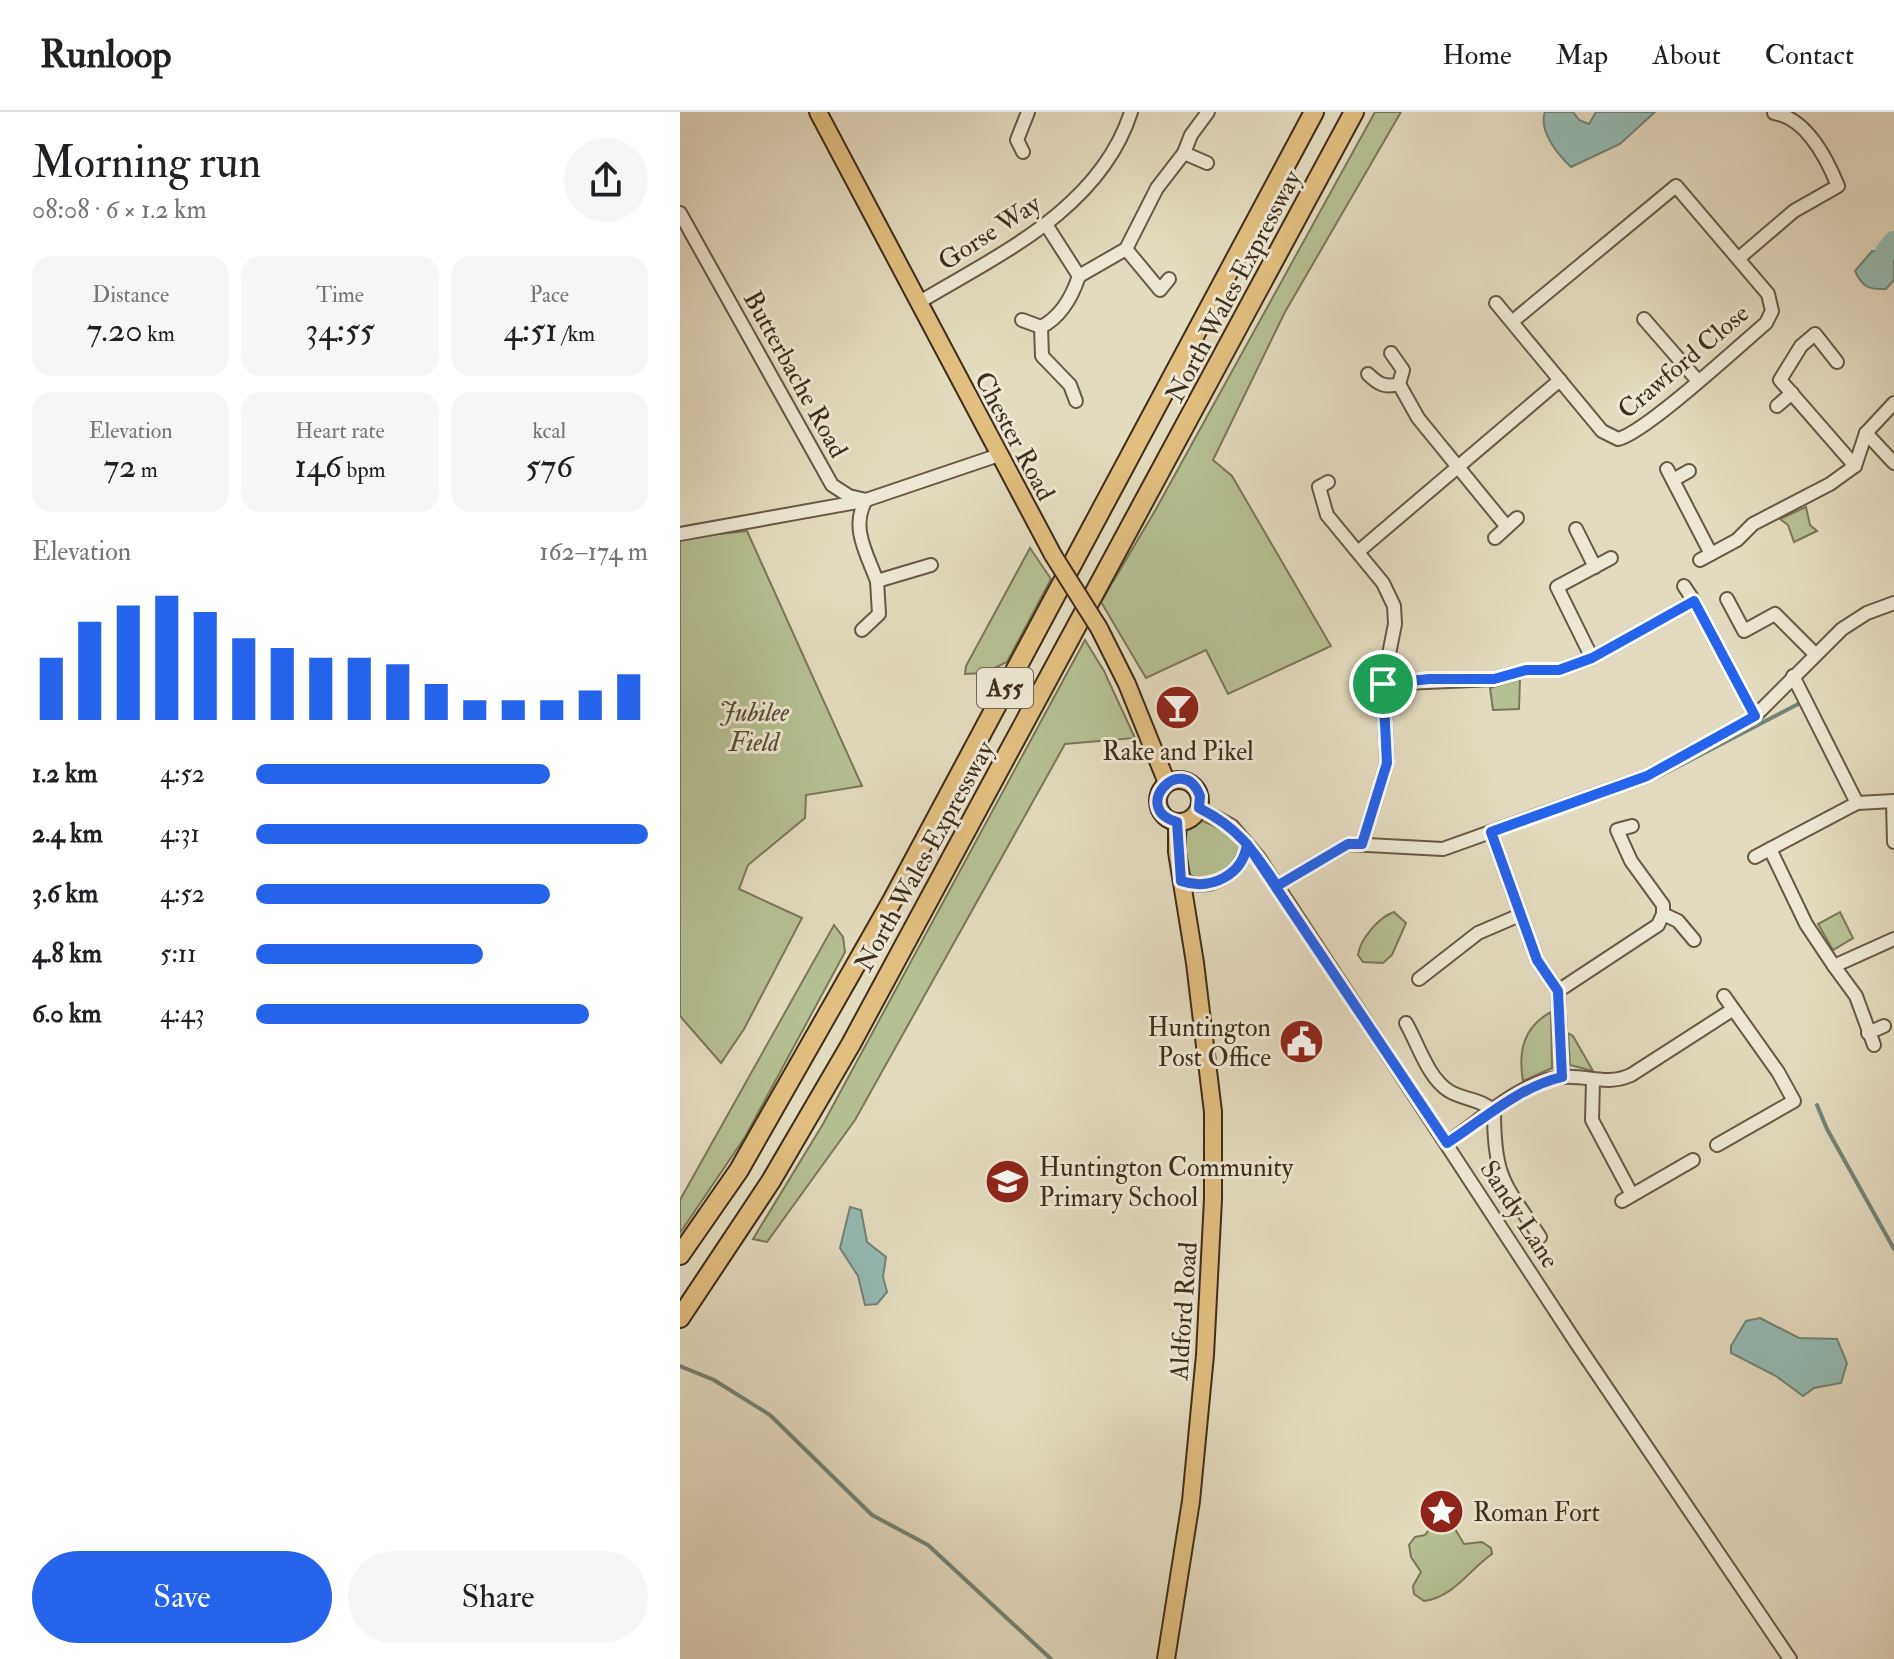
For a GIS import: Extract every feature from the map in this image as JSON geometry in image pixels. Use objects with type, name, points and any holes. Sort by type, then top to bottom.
[{"type":"highway","name":"North Wales Expressway","points":[[680,1255],[739,1170],[892,901],[1314,112]]},
{"type":"highway","name":"North Wales Expressway","points":[[680,1318],[771,1181],[851,1044],[1321,179],[1354,112]]},
{"type":"highway","points":[[1321,179],[1365,112]]},
{"type":"main road","name":"Chester Road","points":[[818,112],[1053,555],[1099,628],[1127,684],[1167,783]]},
{"type":"main road","points":[[1179,779],[1195,786],[1200,796],[1199,808],[1193,817],[1177,822],[1163,815],[1158,805],[1158,795],[1167,783],[1179,779]]},
{"type":"main road","name":"Aldford Road","points":[[1166,1659],[1198,1432],[1213,1199],[1213,1112],[1195,963],[1181,881],[1177,822]]},
{"type":"street","points":[[1002,137],[1020,146],[1028,112]]},
{"type":"street","name":"Gorse Way","points":[[918,303],[1047,226],[1078,196],[1105,160],[1131,112]]},
{"type":"street","points":[[1041,327],[1056,316],[1071,298],[1079,276],[1126,249],[1157,188],[1184,153],[1191,135],[1208,112]]},
{"type":"street","points":[[1739,258],[1794,211],[1844,186],[1790,114],[1774,113]]},
{"type":"street","points":[[1184,153],[1207,163]]},
{"type":"street","name":"Crawford Close","points":[[1496,303],[1602,431],[1618,439],[1632,434],[1766,323],[1772,311],[1768,294],[1676,186],[1672,171]]},
{"type":"street","points":[[1513,321],[1676,186]]},
{"type":"street","name":"Butterbache Road","points":[[680,213],[832,485],[849,496],[866,500]]},
{"type":"street","points":[[1047,226],[1079,276]]},
{"type":"street","points":[[1126,249],[1160,295],[1169,279]]},
{"type":"street","points":[[1644,319],[1698,381]]},
{"type":"street","points":[[1022,320],[1041,327]]},
{"type":"street","points":[[1041,327],[1042,356],[1076,382],[1076,401]]},
{"type":"street","points":[[1837,362],[1815,334],[1801,346],[1780,380],[1855,466]]},
{"type":"street","points":[[1391,353],[1403,370],[1399,384],[1418,418],[1507,527]]},
{"type":"street","points":[[1368,374],[1376,383],[1389,387],[1399,384]]},
{"type":"street","points":[[1359,551],[1560,380]]},
{"type":"street","points":[[1777,406],[1792,393]]},
{"type":"street","points":[[1689,471],[1670,474],[1706,557],[1737,540],[1753,524],[1830,484],[1855,466],[1866,433],[1894,403]]},
{"type":"street","points":[[1866,433],[1894,463]]},
{"type":"street","points":[[680,534],[866,500],[999,455]]},
{"type":"street","points":[[1304,484],[1323,484],[1327,515],[1383,583],[1394,606],[1395,624],[1383,684],[1387,763],[1362,844]]},
{"type":"street","points":[[862,630],[879,614],[877,581],[858,530],[858,513],[866,500]]},
{"type":"street","points":[[1495,538],[1517,518]]},
{"type":"street","points":[[1576,529],[1595,567]]},
{"type":"street","points":[[1543,593],[1611,558]]},
{"type":"street","points":[[877,581],[931,565]]},
{"type":"street","points":[[1684,586],[1755,716]]},
{"type":"street","points":[[1557,587],[1592,658]]},
{"type":"street","points":[[1727,599],[1744,631],[1775,614],[1815,654]]},
{"type":"street","points":[[1383,684],[1429,679],[1494,679],[1526,670],[1559,670],[1592,658],[1694,601]]},
{"type":"street","points":[[1277,886],[1348,844],[1443,849],[1647,776],[1755,716],[1815,654],[1867,613],[1894,603]]},
{"type":"street","points":[[1793,676],[1857,803]]},
{"type":"street","points":[[1755,857],[1857,803],[1894,801],[1894,842]]},
{"type":"street","name":"Sandy Lane","points":[[1199,808],[1232,826],[1277,886],[1577,1344],[1790,1659]]},
{"type":"street","points":[[1558,991],[1658,925],[1663,914],[1663,905],[1611,832],[1632,826]]},
{"type":"street","points":[[1491,832],[1537,960],[1558,991],[1562,1077]]},
{"type":"street","points":[[1181,881],[1202,886],[1228,876],[1241,863],[1247,844]]},
{"type":"street","points":[[1770,849],[1806,924],[1856,996],[1871,1039],[1884,1026]]},
{"type":"street","points":[[1663,914],[1678,921],[1694,940]]},
{"type":"street","points":[[1419,979],[1478,933],[1520,915]]},
{"type":"street","points":[[1834,966],[1894,939]]},
{"type":"street","points":[[1717,1145],[1800,1099],[1724,996]]},
{"type":"street","points":[[1447,1143],[1540,1082],[1562,1077],[1615,1082],[1631,1075],[1732,1010]]},
{"type":"street","points":[[1406,1023],[1417,1048],[1443,1086],[1451,1092],[1484,1102],[1494,1111],[1494,1155],[1500,1177],[1540,1237]]},
{"type":"street","points":[[1593,1080],[1592,1120],[1627,1198],[1693,1160]]},
{"type":"green space","points":[[1375,112],[1401,112],[1285,312],[1213,460],[1232,476],[1331,646],[1228,694],[1206,650],[1146,678],[1101,602],[1156,509]]},
{"type":"green space","points":[[1806,507],[1810,525],[1817,531],[1794,542],[1788,525],[1780,519]]},
{"type":"green space","name":"Jubilee Field","points":[[747,531],[862,786],[806,795],[805,818],[748,865],[739,889],[802,918],[744,1029],[721,1063],[680,1016],[680,538]]},
{"type":"green space","points":[[1030,548],[1051,579],[1007,662],[984,673],[965,674],[966,666]]},
{"type":"green space","points":[[1085,640],[1104,671],[1135,738],[1065,744],[855,1120],[767,1242],[753,1239],[823,1124]]},
{"type":"green space","points":[[1520,679],[1519,709],[1493,710],[1490,688]]},
{"type":"green space","points":[[1200,820],[1231,833],[1241,850],[1234,867],[1203,881],[1190,875],[1185,850],[1187,829]]},
{"type":"green space","points":[[1394,912],[1406,923],[1392,955],[1383,963],[1363,962],[1358,955],[1366,936],[1382,919]]},
{"type":"green space","points":[[1840,912],[1853,938],[1833,950],[1818,924]]},
{"type":"green space","points":[[834,925],[843,937],[845,952],[745,1137],[680,1233],[680,1200]]},
{"type":"green space","points":[[1551,1012],[1552,1068],[1523,1081],[1521,1060],[1525,1041],[1534,1025]]},
{"type":"green space","points":[[1568,1033],[1573,1036],[1593,1071],[1570,1065]]},
{"type":"green space","points":[[1443,1524],[1455,1529],[1464,1544],[1482,1542],[1491,1548],[1492,1554],[1453,1589],[1424,1601],[1414,1594],[1413,1586],[1421,1572],[1411,1557],[1409,1545],[1431,1527]]},
{"type":"water","points":[[1545,112],[1573,112],[1579,120],[1589,124],[1596,112],[1655,112],[1620,144],[1571,167],[1547,134]]},
{"type":"water","points":[[1872,251],[1894,255],[1894,280],[1886,289],[1866,286],[1855,271]]},
{"type":"water","points":[[850,1207],[861,1210],[867,1242],[886,1257],[883,1277],[887,1292],[877,1304],[865,1305],[858,1276],[840,1248]]},
{"type":"water","points":[[1760,1318],[1799,1338],[1837,1339],[1847,1363],[1841,1383],[1814,1388],[1803,1396],[1776,1376],[1731,1353],[1731,1346],[1746,1321]]},
{"type":"waterway","points":[[1886,252],[1894,242]]},
{"type":"waterway","points":[[1654,779],[1802,702]]},
{"type":"waterway","points":[[1817,1105],[1827,1129],[1894,1249]]},
{"type":"waterway","points":[[680,1366],[714,1380],[770,1415],[872,1515],[928,1545],[1051,1659]]},
{"type":"place","name":"Rake and Pikel","points":[[1178,708]]},
{"type":"place","name":"Huntington Post Office","points":[[1302,1042]]},
{"type":"place","name":"Huntington Community Primary School","points":[[1008,1182]]},
{"type":"place","name":"Roman Fort","points":[[1442,1512]]},
{"type":"route","points":[[1383,684],[1387,763],[1362,844],[1348,844],[1334,852],[1277,886],[1259,858],[1232,826],[1199,808],[1200,796],[1190,782],[1179,779],[1167,783],[1158,795],[1158,805],[1163,815],[1177,822],[1181,881],[1202,886],[1228,876],[1241,863],[1247,844],[1259,858],[1266,869],[1336,974],[1447,1143],[1540,1082],[1562,1077],[1558,991],[1537,960],[1491,832],[1647,776],[1755,716],[1694,601],[1639,628],[1627,639],[1592,658],[1559,670],[1526,670],[1494,679],[1429,679],[1383,684]]}]
